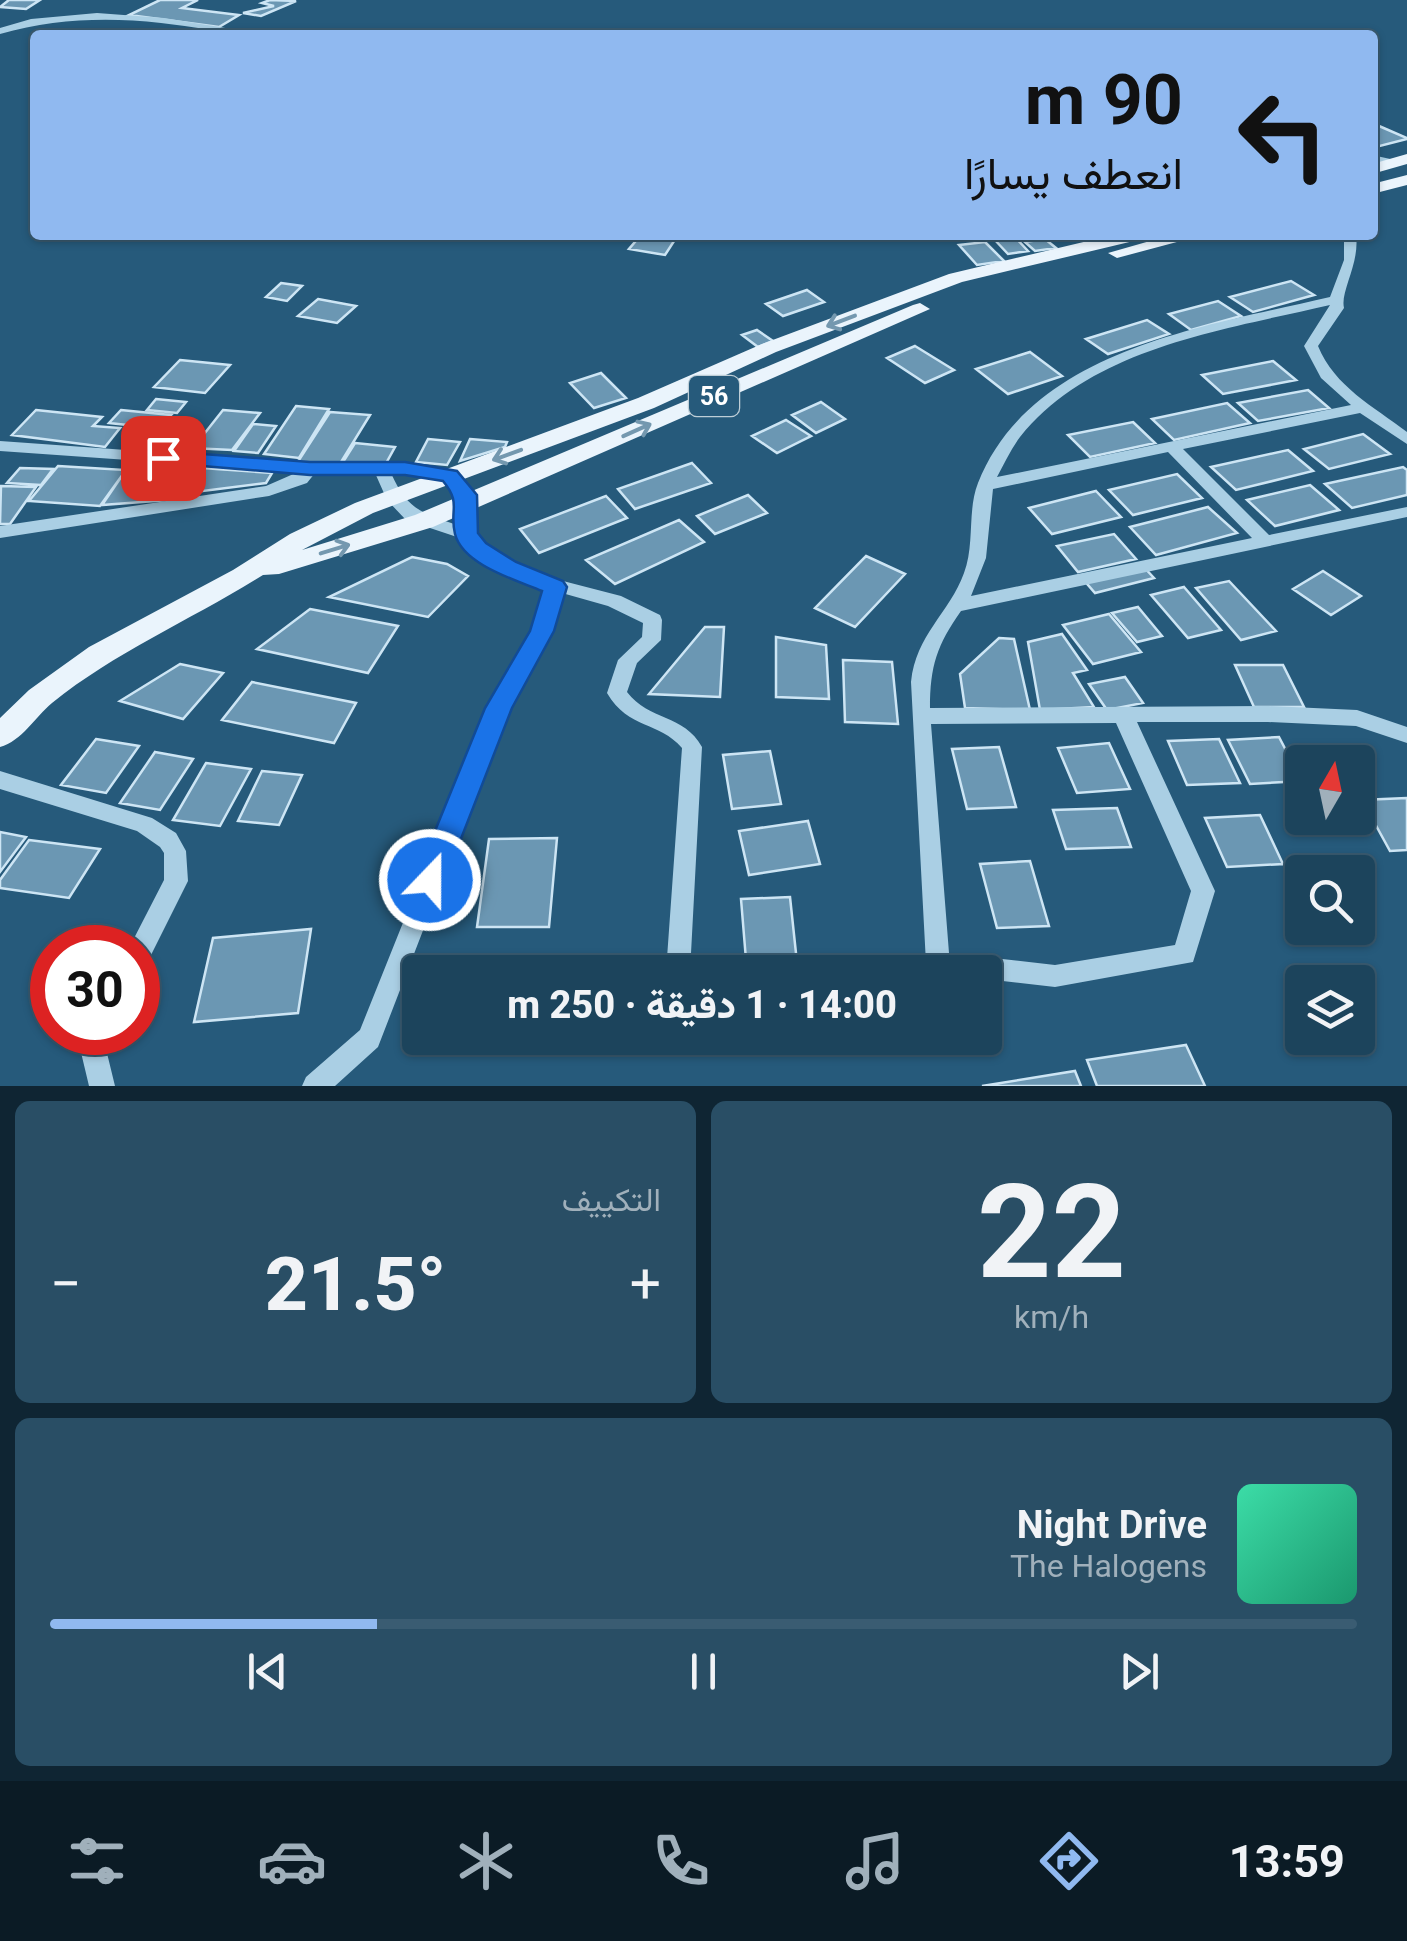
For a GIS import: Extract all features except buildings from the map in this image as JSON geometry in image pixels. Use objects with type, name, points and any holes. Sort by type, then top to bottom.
[{"type":"main road","points":[[1378,167],[1402,160]]},
{"type":"main road","points":[[1378,187],[1407,180]]},
{"type":"main road","name":"56","points":[[0,736],[38,698],[100,654],[299,540],[393,496],[646,403],[769,348],[956,278],[1115,240]]},
{"type":"main road","name":"56","points":[[242,576],[466,504],[916,310],[1024,276],[1173,240]]},
{"type":"street","points":[[0,15],[110,16],[223,30]]},
{"type":"street","points":[[0,30],[39,16]]},
{"type":"street","points":[[1351,240],[1348,272],[1335,300],[1338,308],[1311,346],[1315,360],[1329,380],[1407,438]]},
{"type":"street","points":[[1123,715],[1203,891],[1184,954],[1055,976],[938,963],[922,668],[934,634],[974,570],[984,485],[998,454],[1020,425],[1058,392],[1108,360],[1335,300]]},
{"type":"street","points":[[984,485],[1366,407]]},
{"type":"street","points":[[0,446],[450,475],[463,488],[466,534]]},
{"type":"street","points":[[1172,446],[1265,541]]},
{"type":"street","points":[[0,532],[269,491],[300,479],[310,468]]},
{"type":"street","points":[[380,468],[404,510],[466,534],[478,549],[508,568],[555,587],[614,602],[653,620],[652,640],[628,660],[616,694],[626,710],[676,729],[692,746],[679,955]]},
{"type":"street","points":[[955,606],[1407,512]]},
{"type":"street","points":[[316,1086],[369,1038],[498,708],[542,631],[555,587]]},
{"type":"street","points":[[922,716],[1357,718],[1407,735]]},
{"type":"street","points":[[0,780],[144,824],[168,840],[175,852],[176,881],[153,925]]},
{"type":"street","points":[[95,1055],[102,1086]]},
{"type":"route","points":[[163,458],[310,468],[405,468],[450,475],[466,495],[466,534],[478,549],[508,568],[555,587],[542,631],[498,708],[430,880]]}]
